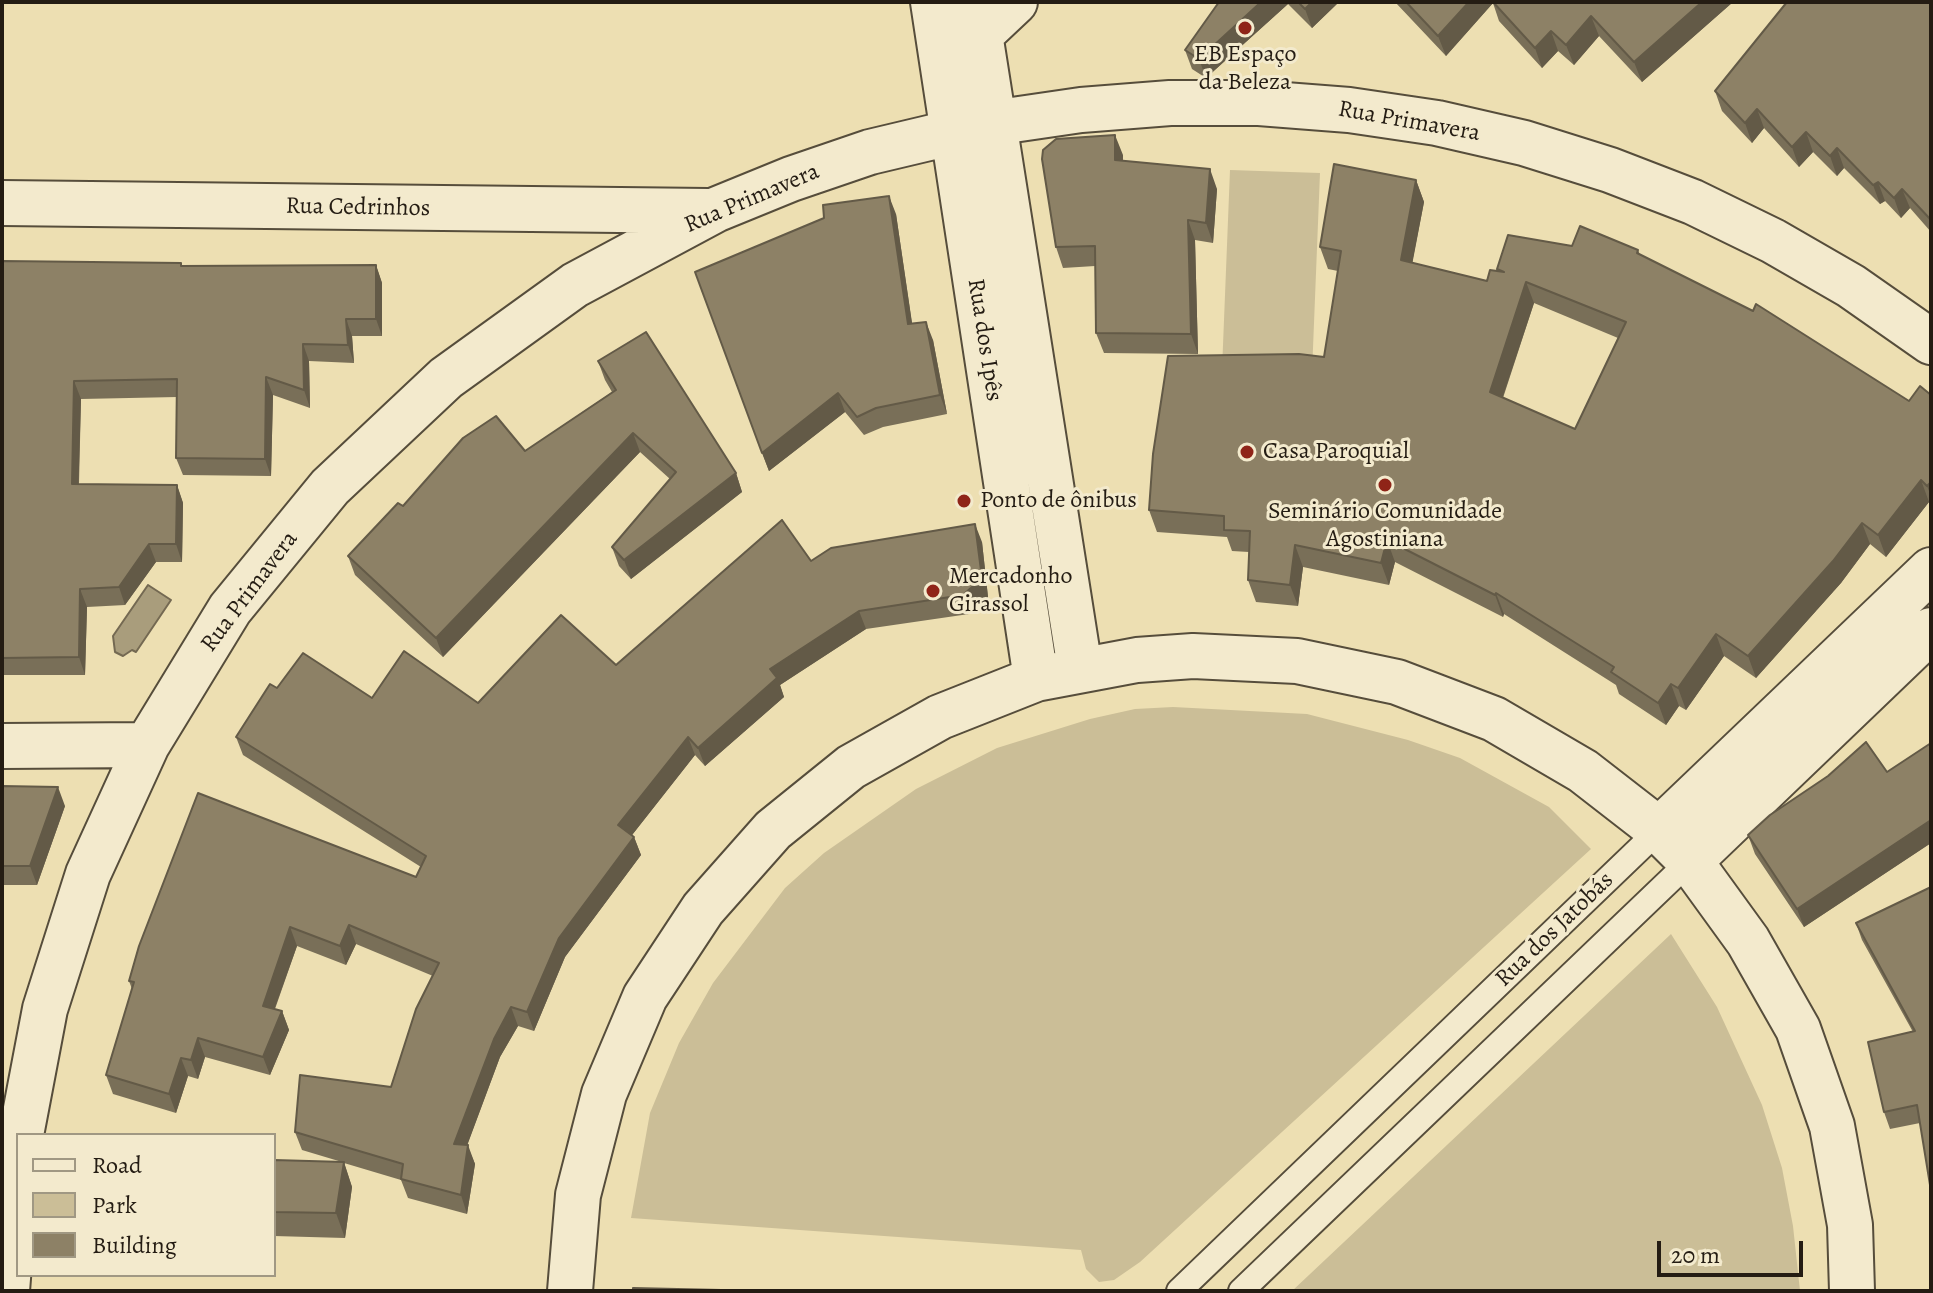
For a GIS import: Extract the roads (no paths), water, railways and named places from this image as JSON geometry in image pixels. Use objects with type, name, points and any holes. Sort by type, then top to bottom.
[{"type":"street","name":"Rua dos Ipês","points":[[933,2],[942,69],[972,127],[1080,669]]},
{"type":"street","points":[[942,69],[977,19],[1015,2]]},
{"type":"street","name":"Rua dos Ipês","points":[[977,19],[972,127],[1036,679]]},
{"type":"street","name":"Rua Primavera","points":[[21,1133],[45,1009],[88,874],[147,745],[230,609],[330,487],[446,378],[575,285],[715,210],[870,152],[972,127],[1081,110],[1170,103],[1259,103],[1378,114],[1524,143],[1610,170],[1693,202],[1851,286],[1931,342]]},
{"type":"street","name":"Rua Cedrinhos","points":[[2,203],[715,210]]},
{"type":"street","name":"Rua dos Jatobás","points":[[1659,830],[1931,570]]},
{"type":"street","name":"Rua dos Jatobás","points":[[1690,861],[1931,630]]},
{"type":"street","points":[[570,1291],[578,1195],[604,1094],[645,997],[703,909],[773,830],[851,767],[940,717],[1036,679],[1080,669],[1193,656],[1297,661],[1397,682],[1494,719],[1583,771],[1659,830],[1690,861],[1748,941],[1798,1029],[1832,1126],[1850,1225],[1852,1291]]},
{"type":"street","points":[[2,746],[147,745]]},
{"type":"street","points":[[7,1291],[16,1175]]},
{"type":"lane","name":"Rua dos Jatobás","points":[[1179,1291],[1659,830]]},
{"type":"lane","name":"Rua dos Jatobás","points":[[1241,1291],[1690,861]]},
{"type":"place","name":"EB Espaço da Beleza","points":[[1245,28]]},
{"type":"place","name":"Casa Paroquial","points":[[1247,452]]},
{"type":"place","name":"Seminário Comunidade Agostiniana","points":[[1385,485]]},
{"type":"place","name":"Ponto de ônibus","points":[[964,501]]},
{"type":"place","name":"Mercadonho Girassol","points":[[933,591]]}]
